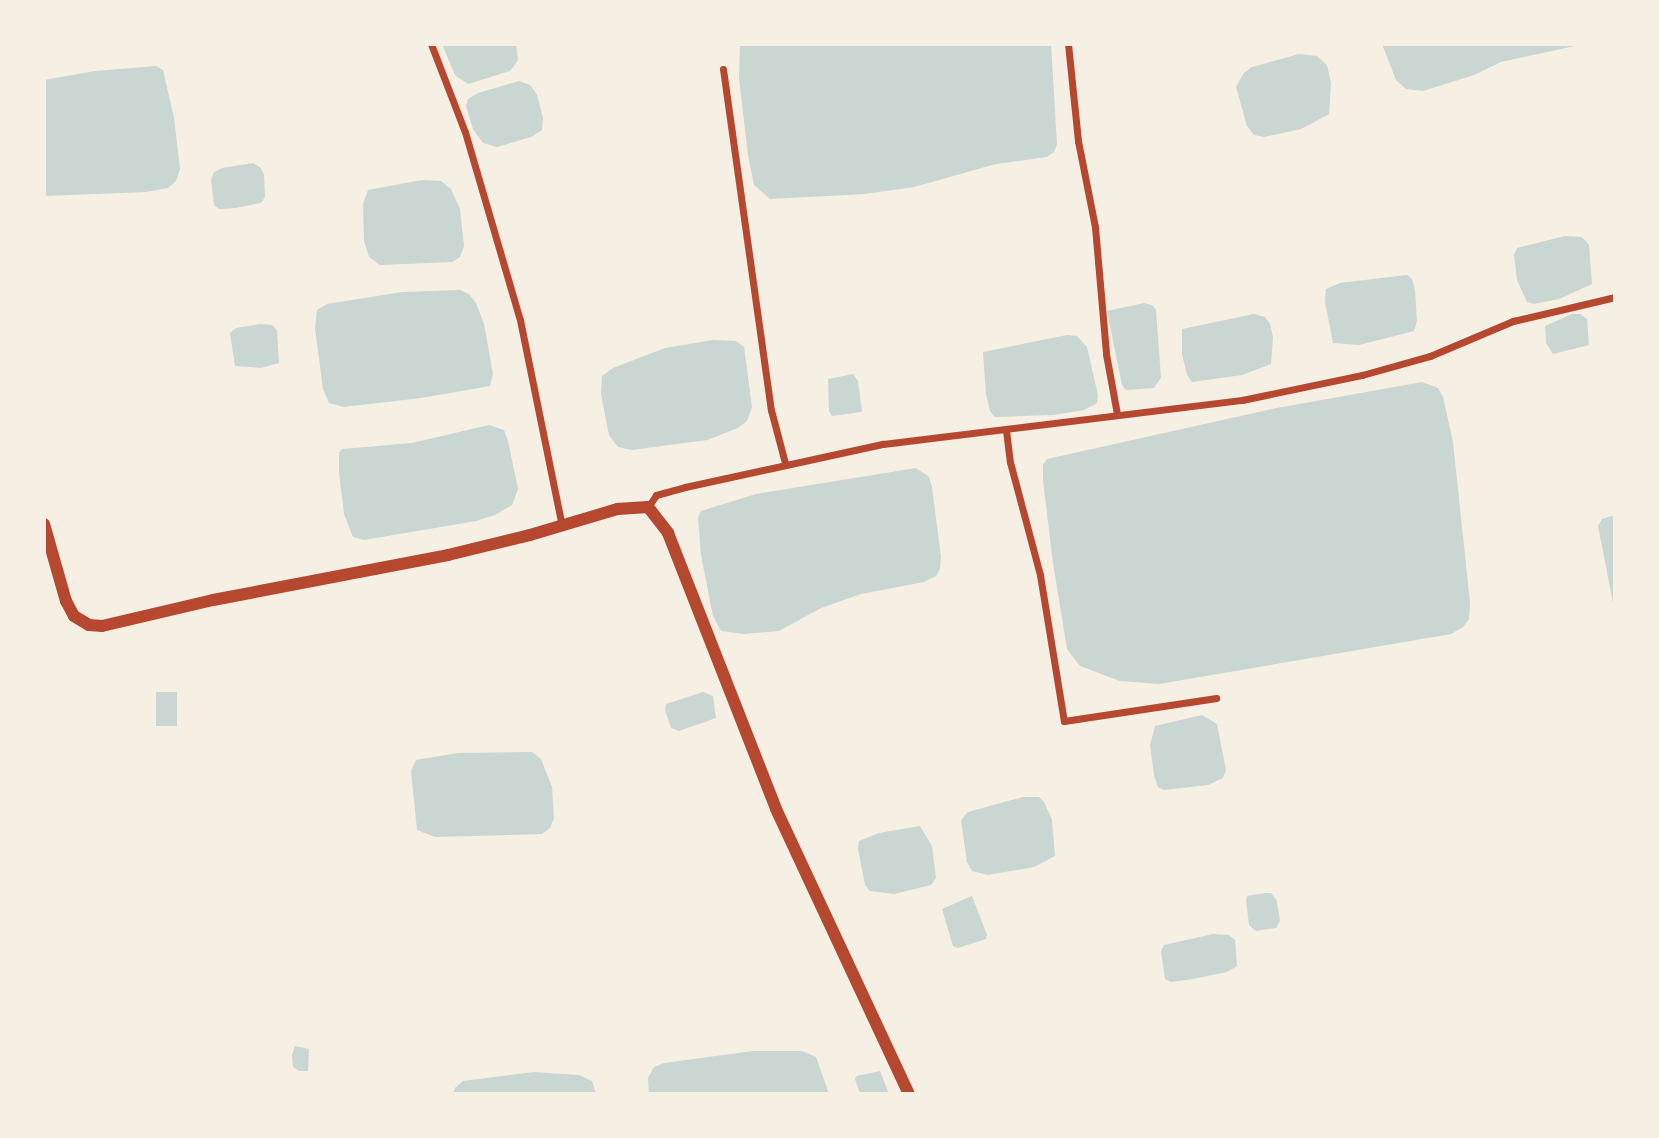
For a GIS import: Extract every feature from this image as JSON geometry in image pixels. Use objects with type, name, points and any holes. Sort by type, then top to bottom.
[{"type":"street","points":[[431,44],[465,132],[520,320],[562,526]]},
{"type":"street","points":[[1068,44],[1078,141],[1095,227],[1106,354],[1117,414]]},
{"type":"street","points":[[723,69],[771,410],[785,463]]},
{"type":"street","points":[[648,507],[656,495],[785,463],[883,444],[1242,400],[1362,375],[1430,356],[1513,321],[1615,297]]},
{"type":"street","points":[[1006,430],[1010,462],[1040,575],[1064,722],[1216,698]]},
{"type":"street","points":[[44,524],[66,601],[74,616],[89,625],[102,626],[213,600],[448,555],[618,509],[648,507]]},
{"type":"street","points":[[648,507],[668,534],[776,808],[909,1094]]},
{"type":"shaded area","points":[[442,44],[516,44],[518,60],[510,71],[468,84],[455,75]]},
{"type":"shaded area","points":[[740,44],[1051,44],[1057,144],[1054,152],[1047,157],[996,164],[914,187],[865,194],[770,199],[754,185],[748,155],[739,78]]},
{"type":"shaded area","points":[[1382,44],[1584,44],[1501,62],[1474,75],[1423,91],[1406,89],[1396,80]]},
{"type":"shaded area","points":[[1299,54],[1317,56],[1327,65],[1331,83],[1329,114],[1301,129],[1264,137],[1254,135],[1247,126],[1236,87],[1244,73],[1252,67]]},
{"type":"shaded area","points":[[156,66],[163,70],[174,118],[180,169],[176,181],[168,188],[146,192],[44,196],[44,80],[95,71]]},
{"type":"shaded area","points":[[519,81],[530,85],[537,95],[543,118],[542,130],[531,137],[497,147],[483,143],[473,129],[466,106],[468,99],[478,93]]},
{"type":"shaded area","points":[[253,163],[261,168],[264,175],[265,197],[261,203],[219,209],[214,205],[211,180],[214,172]]},
{"type":"shaded area","points":[[422,180],[441,181],[451,189],[460,209],[464,246],[460,257],[452,262],[380,265],[369,257],[364,241],[363,204],[368,190]]},
{"type":"shaded area","points":[[1565,236],[1582,237],[1589,245],[1592,284],[1559,299],[1534,304],[1527,302],[1517,280],[1514,255],[1517,248]]},
{"type":"shaded area","points":[[1407,275],[1412,279],[1415,291],[1417,321],[1414,331],[1359,345],[1333,343],[1325,302],[1326,289],[1340,283]]},
{"type":"shaded area","points":[[460,290],[469,294],[476,303],[484,324],[493,374],[490,386],[344,407],[329,403],[323,389],[315,328],[317,310],[327,304],[402,292]]},
{"type":"shaded area","points":[[1144,303],[1152,305],[1156,310],[1161,378],[1154,388],[1126,390],[1122,385],[1107,311]]},
{"type":"shaded area","points":[[1254,314],[1265,317],[1270,324],[1273,337],[1271,364],[1242,375],[1192,382],[1187,375],[1182,354],[1182,329]]},
{"type":"shaded area","points":[[1572,314],[1580,314],[1587,319],[1589,345],[1553,354],[1546,343],[1545,326]]},
{"type":"shaded area","points":[[272,325],[277,330],[279,363],[261,368],[235,366],[230,333],[236,328]]},
{"type":"shaded area","points":[[1067,335],[1077,336],[1087,347],[1098,395],[1097,403],[1084,410],[1053,415],[995,417],[990,411],[986,394],[983,352]]},
{"type":"shaded area","points":[[713,340],[736,341],[744,347],[752,407],[747,421],[738,428],[707,440],[632,450],[618,447],[609,435],[601,394],[602,376],[613,368],[665,348]]},
{"type":"shaded area","points":[[853,374],[858,381],[862,412],[832,416],[829,411],[828,379]]},
{"type":"shaded area","points":[[1422,382],[1438,388],[1443,397],[1453,442],[1470,603],[1469,619],[1463,627],[1451,634],[1159,684],[1120,681],[1080,666],[1067,649],[1053,563],[1043,481],[1043,465],[1047,459],[1277,408]]},
{"type":"shaded area","points":[[489,425],[504,430],[508,441],[518,489],[512,505],[495,515],[476,521],[364,540],[353,537],[344,514],[339,473],[339,453],[342,449],[412,443]]},
{"type":"shaded area","points":[[916,468],[929,477],[932,487],[941,557],[936,576],[924,582],[861,594],[821,608],[779,631],[744,634],[721,631],[713,616],[701,555],[698,517],[701,511],[756,494]]},
{"type":"shaded area","points":[[1615,515],[1615,613],[1598,526],[1602,519]]},
{"type":"shaded area","points":[[156,692],[177,692],[177,726],[156,726]]},
{"type":"shaded area","points":[[703,692],[713,696],[716,718],[679,731],[671,728],[665,710],[666,704]]},
{"type":"shaded area","points":[[1202,715],[1217,724],[1226,770],[1223,778],[1208,785],[1164,790],[1158,787],[1150,745],[1155,726]]},
{"type":"shaded area","points":[[532,752],[541,759],[552,787],[554,818],[550,828],[542,834],[435,837],[417,830],[411,771],[416,760],[458,753]]},
{"type":"shaded area","points":[[1023,797],[1039,797],[1044,802],[1052,820],[1055,856],[1034,867],[988,875],[972,871],[967,862],[961,820],[968,812]]},
{"type":"shaded area","points":[[920,826],[932,846],[936,878],[931,885],[894,894],[870,891],[865,885],[859,841],[879,833]]},
{"type":"shaded area","points":[[1271,893],[1277,901],[1280,921],[1276,928],[1256,931],[1249,925],[1246,900],[1247,896]]},
{"type":"shaded area","points":[[972,896],[987,935],[986,939],[958,948],[953,946],[942,909]]},
{"type":"shaded area","points":[[1213,934],[1229,935],[1235,940],[1237,966],[1227,972],[1193,979],[1171,982],[1165,979],[1161,951],[1164,945]]},
{"type":"shaded area","points":[[295,1046],[309,1049],[308,1071],[299,1071],[293,1067],[292,1055]]},
{"type":"shaded area","points":[[753,1051],[802,1051],[816,1057],[829,1094],[649,1094],[648,1078],[654,1067],[664,1063]]},
{"type":"shaded area","points":[[880,1071],[889,1094],[860,1094],[855,1079],[857,1076]]},
{"type":"shaded area","points":[[534,1072],[579,1075],[592,1081],[596,1094],[453,1094],[463,1081]]}]
